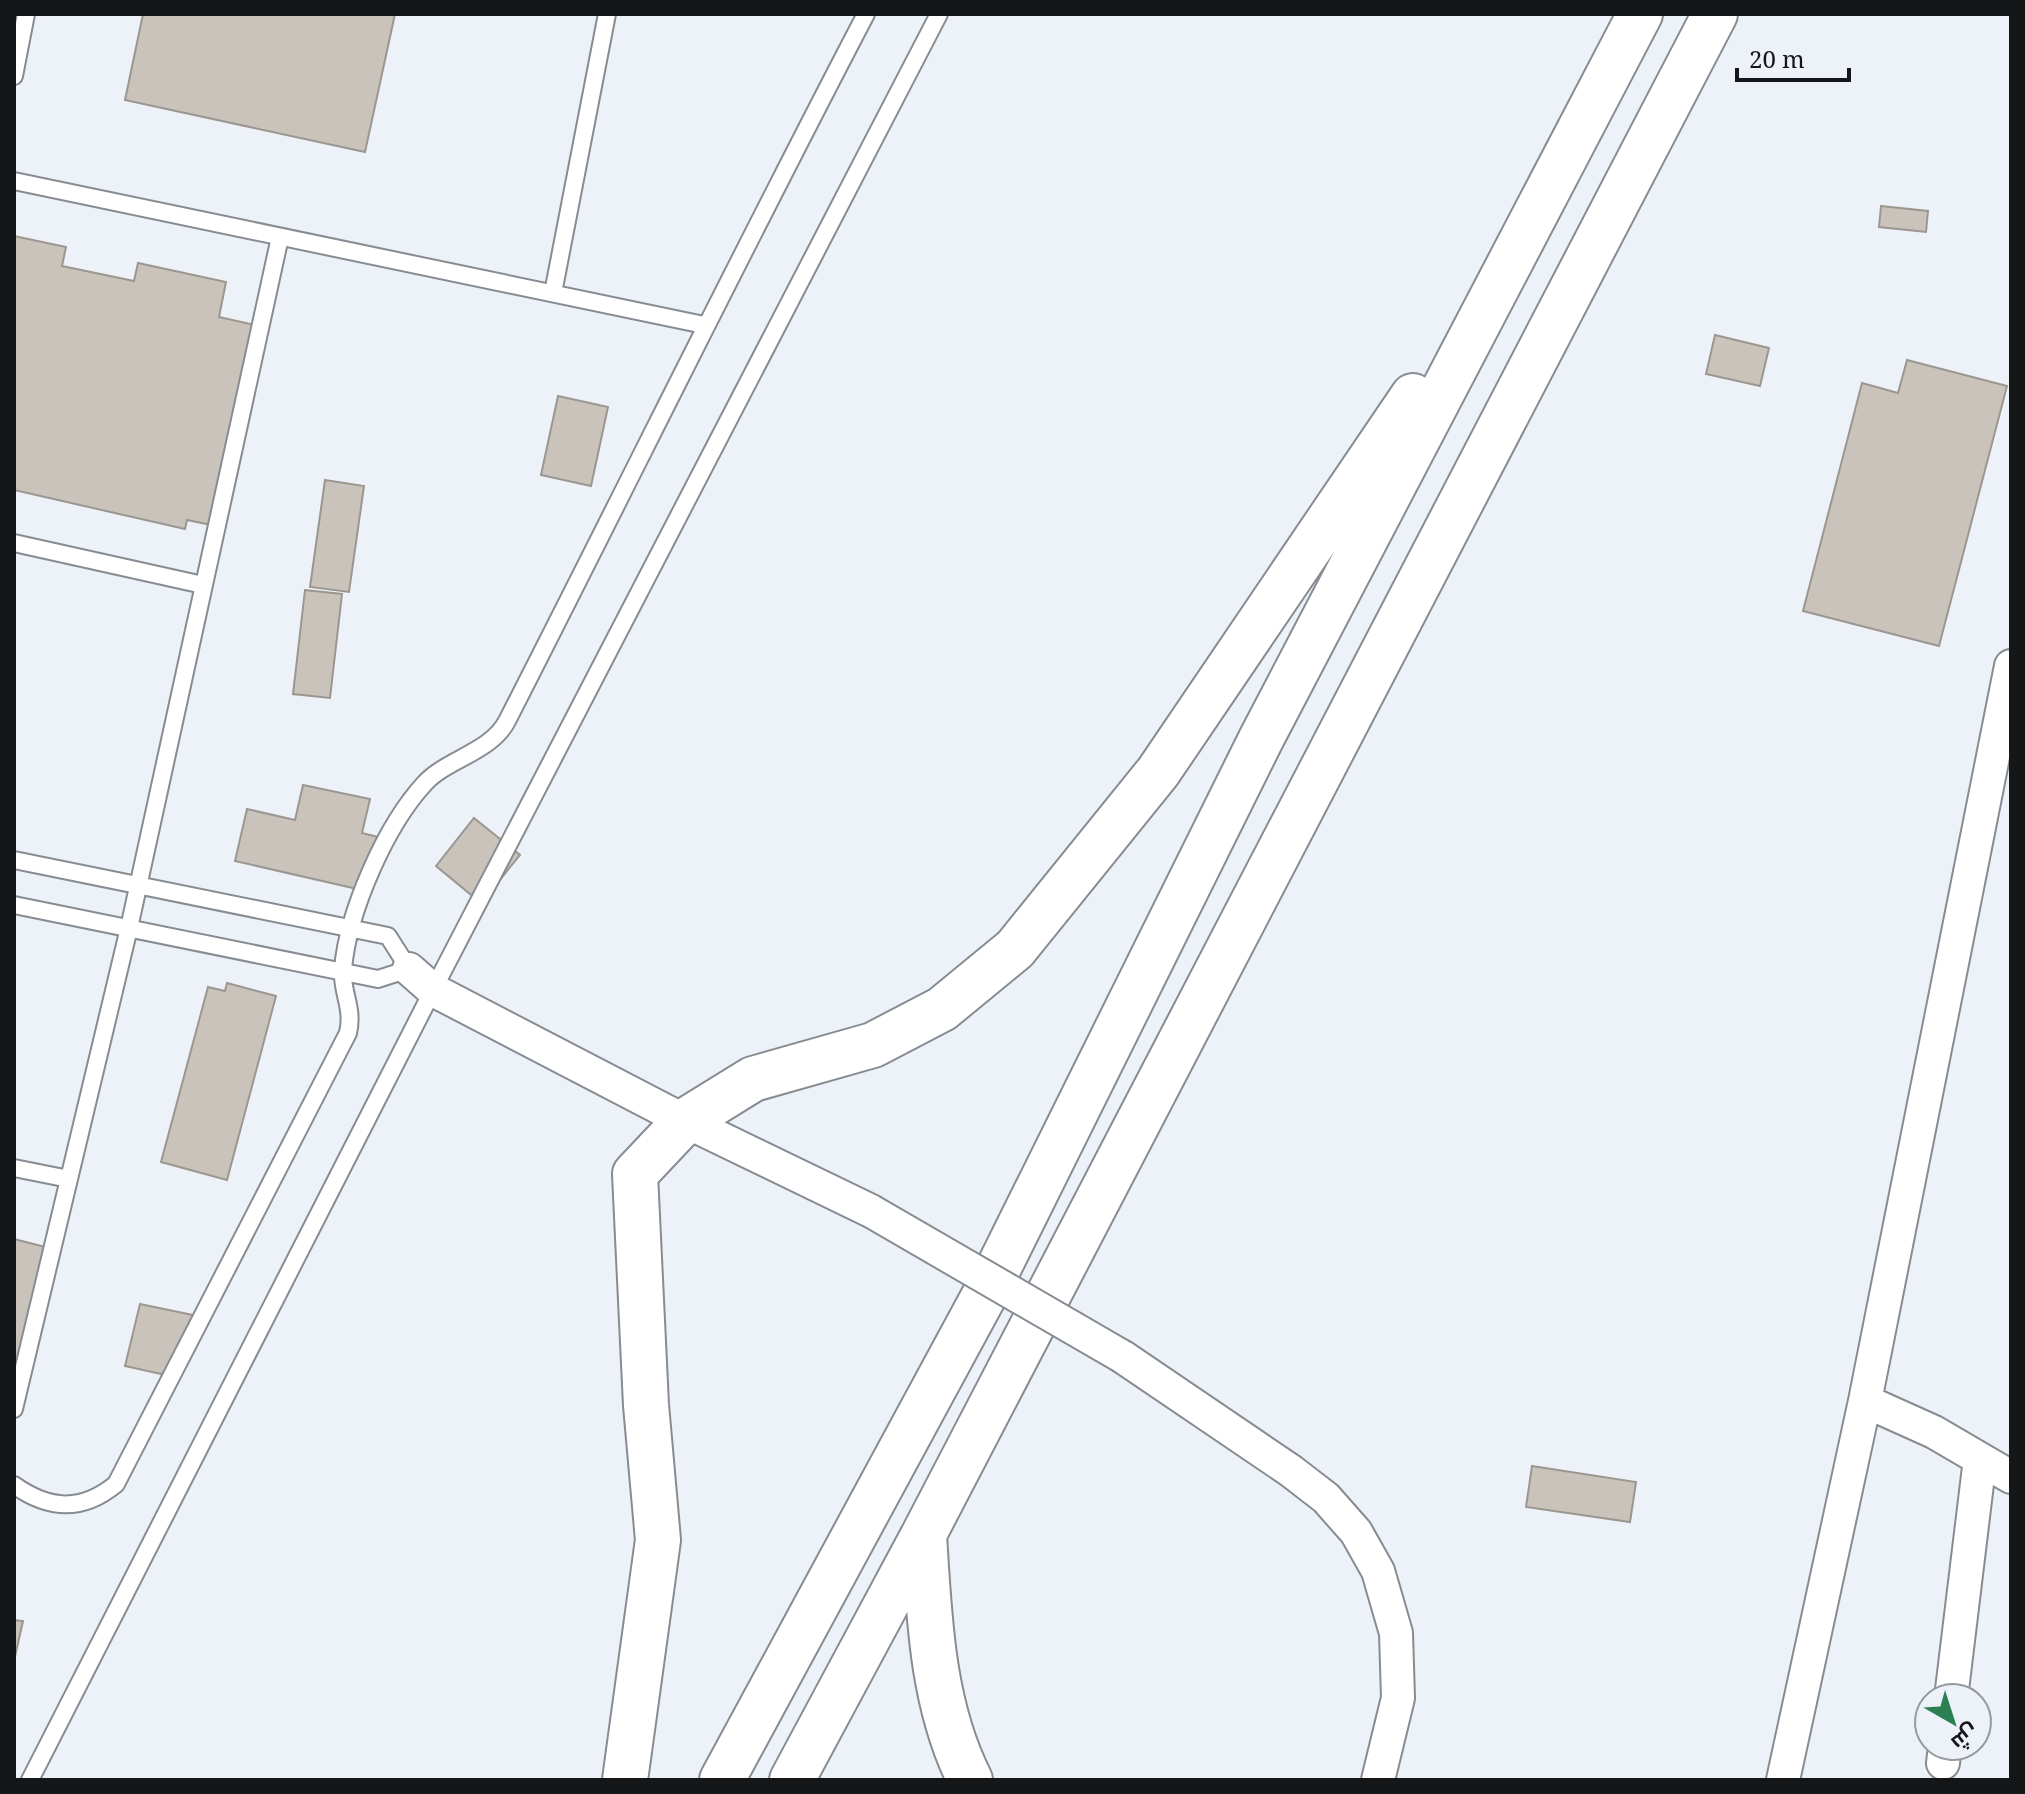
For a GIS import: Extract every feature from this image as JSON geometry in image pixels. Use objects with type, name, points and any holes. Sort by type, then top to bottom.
[{"type":"highway","points":[[722,1780],[991,1283],[1261,739],[1640,14]]},
{"type":"highway","points":[[792,1780],[924,1534],[1715,14]]},
{"type":"highway","points":[[625,1780],[658,1540],[646,1405],[635,1174],[685,1121],[753,1079],[873,1045],[942,1009],[1015,949],[1158,772],[1531,222]]},
{"type":"highway","points":[[924,1534],[931,1644],[956,1751],[970,1780]]},
{"type":"street","points":[[1783,1780],[1865,1401],[2011,666]]},
{"type":"street","points":[[421,979],[685,1121],[871,1211],[1123,1357],[1326,1498],[1356,1532],[1378,1571],[1396,1633],[1398,1698],[1378,1780]]},
{"type":"street","points":[[1865,1401],[1934,1432],[2011,1477]]},
{"type":"street","points":[[1953,1682],[1980,1459]]},
{"type":"lane","points":[[14,76],[26,14]]},
{"type":"lane","points":[[553,293],[607,14]]},
{"type":"lane","points":[[14,1485],[35,1500],[64,1504],[96,1501],[116,1484],[348,1033],[352,1015],[342,972],[350,927],[390,833],[405,807],[428,780],[504,727],[704,325],[866,14]]},
{"type":"lane","points":[[30,1780],[421,979],[939,14]]},
{"type":"lane","points":[[14,181],[704,325]]},
{"type":"lane","points":[[14,1409],[139,885],[280,237]]},
{"type":"lane","points":[[14,543],[203,585]]},
{"type":"lane","points":[[14,860],[388,936],[421,979]]},
{"type":"lane","points":[[14,905],[378,979],[421,979]]},
{"type":"lane","points":[[14,1168],[69,1179]]},
{"type":"building","points":[[143,14],[395,14],[365,152],[125,100]]},
{"type":"building","points":[[1881,206],[1928,211],[1926,232],[1879,227]]},
{"type":"building","points":[[14,236],[66,247],[62,266],[134,281],[138,263],[226,282],[219,317],[259,326],[216,526],[187,520],[185,529],[14,490]]},
{"type":"building","points":[[1715,335],[1769,348],[1760,386],[1706,374]]},
{"type":"building","points":[[1907,360],[2007,386],[1939,646],[1803,611],[1862,383],[1898,393]]},
{"type":"building","points":[[558,396],[608,407],[591,486],[541,475]]},
{"type":"building","points":[[325,480],[364,486],[349,592],[310,587]]},
{"type":"building","points":[[305,590],[342,594],[330,698],[293,694]]},
{"type":"building","points":[[303,785],[370,799],[362,833],[378,837],[366,891],[235,861],[247,809],[295,820]]},
{"type":"building","points":[[474,818],[520,855],[481,903],[436,866]]},
{"type":"building","points":[[227,983],[276,996],[227,1180],[161,1162],[208,987],[225,991]]},
{"type":"building","points":[[14,1239],[53,1249],[14,1399]]},
{"type":"building","points":[[140,1304],[193,1315],[179,1378],[125,1366]]},
{"type":"building","points":[[1532,1466],[1636,1482],[1630,1522],[1526,1507]]},
{"type":"building","points":[[14,1620],[23,1621],[14,1661]]}]
